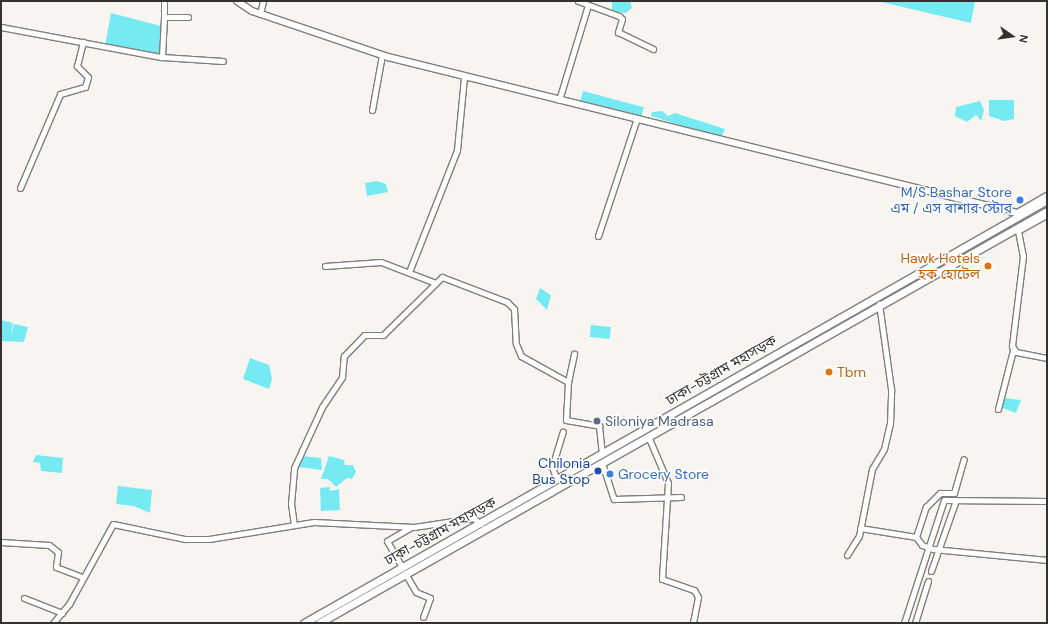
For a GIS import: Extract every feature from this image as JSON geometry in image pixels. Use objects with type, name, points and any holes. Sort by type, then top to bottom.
[{"type":"highway","name":"ঢাকা-চট্টগ্রাম মহাসড়ক","points":[[304,623],[602,463],[879,304],[1047,200]]},
{"type":"highway","name":"ঢাকা-চট্টগ্রাম মহাসড়ক","points":[[319,623],[480,524],[734,377],[980,242],[1047,211]]},
{"type":"highway","points":[[734,377],[733,383],[739,385]]},
{"type":"highway","points":[[724,383],[730,385],[728,391]]},
{"type":"main road","points":[[237,1],[260,14],[382,55],[636,121],[1017,213]]},
{"type":"main road","points":[[980,242],[1007,219],[1047,196]]},
{"type":"main road","points":[[1003,210],[1008,215],[1007,219]]},
{"type":"main road","points":[[980,242],[1018,231],[1047,215]]},
{"type":"street","points":[[162,57],[164,1]]},
{"type":"street","points":[[260,14],[263,1]]},
{"type":"street","points":[[578,1],[619,16],[622,19],[618,32],[653,49]]},
{"type":"street","points":[[559,100],[588,5]]},
{"type":"street","points":[[164,17],[188,17]]},
{"type":"street","points":[[1,27],[162,57],[223,61]]},
{"type":"street","points":[[20,188],[60,94],[85,87],[88,77],[77,66],[83,42]]},
{"type":"street","points":[[372,110],[382,55]]},
{"type":"street","points":[[409,272],[457,150],[464,77]]},
{"type":"street","points":[[598,236],[636,121]]},
{"type":"street","points":[[998,409],[1013,350],[1023,256],[1018,231]]},
{"type":"street","points":[[325,266],[381,262],[433,282]]},
{"type":"street","points":[[294,525],[291,504],[294,468],[322,407],[342,377],[344,356],[364,335],[387,331],[433,282],[446,277],[507,302],[515,313],[516,344],[521,356],[568,382]]},
{"type":"street","points":[[847,555],[860,528],[872,469],[884,449],[891,413],[892,389],[879,304]]},
{"type":"street","points":[[1013,350],[1047,358]]},
{"type":"street","points":[[574,354],[568,382],[566,420],[598,426],[602,453]]},
{"type":"street","points":[[557,480],[552,467],[563,432]]},
{"type":"street","points":[[648,436],[668,483],[669,497],[662,579],[694,590],[698,597],[694,623]]},
{"type":"street","points":[[916,537],[926,507],[940,493],[954,493],[964,459]]},
{"type":"street","points":[[602,463],[614,499],[681,497]]},
{"type":"street","points":[[904,623],[944,500],[1047,500]]},
{"type":"street","points":[[931,571],[937,549],[956,500]]},
{"type":"street","points":[[53,623],[62,613],[113,524],[184,538],[208,539],[294,525],[344,522],[411,527],[467,519],[480,524]]},
{"type":"street","points":[[411,527],[387,541],[416,592],[430,598],[423,617]]},
{"type":"street","points":[[860,528],[916,537],[928,547],[937,549],[1047,560]]},
{"type":"street","points":[[1,542],[49,545],[58,552],[56,567],[82,577]]},
{"type":"street","points":[[915,623],[928,581]]},
{"type":"street","points":[[24,598],[62,613]]},
{"type":"water","points":[[612,1],[630,1],[632,8],[626,13],[612,11]]},
{"type":"water","points":[[877,1],[975,1],[971,23]]},
{"type":"water","points":[[111,13],[161,26],[162,55],[105,46]]},
{"type":"water","points":[[583,91],[644,107],[641,117],[580,101]]},
{"type":"water","points":[[989,100],[1014,100],[1014,119],[1004,121],[989,116]]},
{"type":"water","points":[[980,101],[984,110],[981,121],[976,115],[967,122],[955,116],[956,107]]},
{"type":"water","points":[[662,111],[668,116],[675,113],[725,129],[721,138],[651,116],[652,112]]},
{"type":"water","points":[[377,181],[386,184],[388,192],[367,196],[365,183]]},
{"type":"water","points":[[540,288],[551,295],[547,310],[536,299]]},
{"type":"water","points":[[1,320],[13,323],[10,338],[14,324],[28,327],[24,342],[1,341]]},
{"type":"water","points":[[591,325],[611,327],[610,339],[590,337]]},
{"type":"water","points":[[250,358],[269,365],[272,379],[269,389],[243,379]]},
{"type":"water","points":[[1005,398],[1021,400],[1016,413],[1000,407]]},
{"type":"water","points":[[36,455],[63,458],[62,473],[41,471],[40,463],[33,462]]},
{"type":"water","points":[[302,456],[321,458],[322,470],[299,467]]},
{"type":"water","points":[[329,456],[344,460],[345,465],[353,465],[356,472],[352,479],[347,478],[336,487],[328,479],[321,479]]},
{"type":"water","points":[[118,486],[152,490],[150,513],[134,506],[116,504]]},
{"type":"water","points":[[330,487],[330,491],[339,489],[340,510],[321,511],[320,488]]},
{"type":"place","name":"M/S Bashar Store এম / এস বাশার স্টোর","points":[[1020,200]]},
{"type":"place","name":"Hawk Hotels হক হোটেল","points":[[988,266]]},
{"type":"place","name":"Tbm","points":[[829,372]]},
{"type":"place","name":"Siloniya Madrasa","points":[[597,421]]},
{"type":"place","name":"Chilonia Bus Stop","points":[[598,471]]},
{"type":"place","name":"Grocery Store","points":[[610,474]]}]
